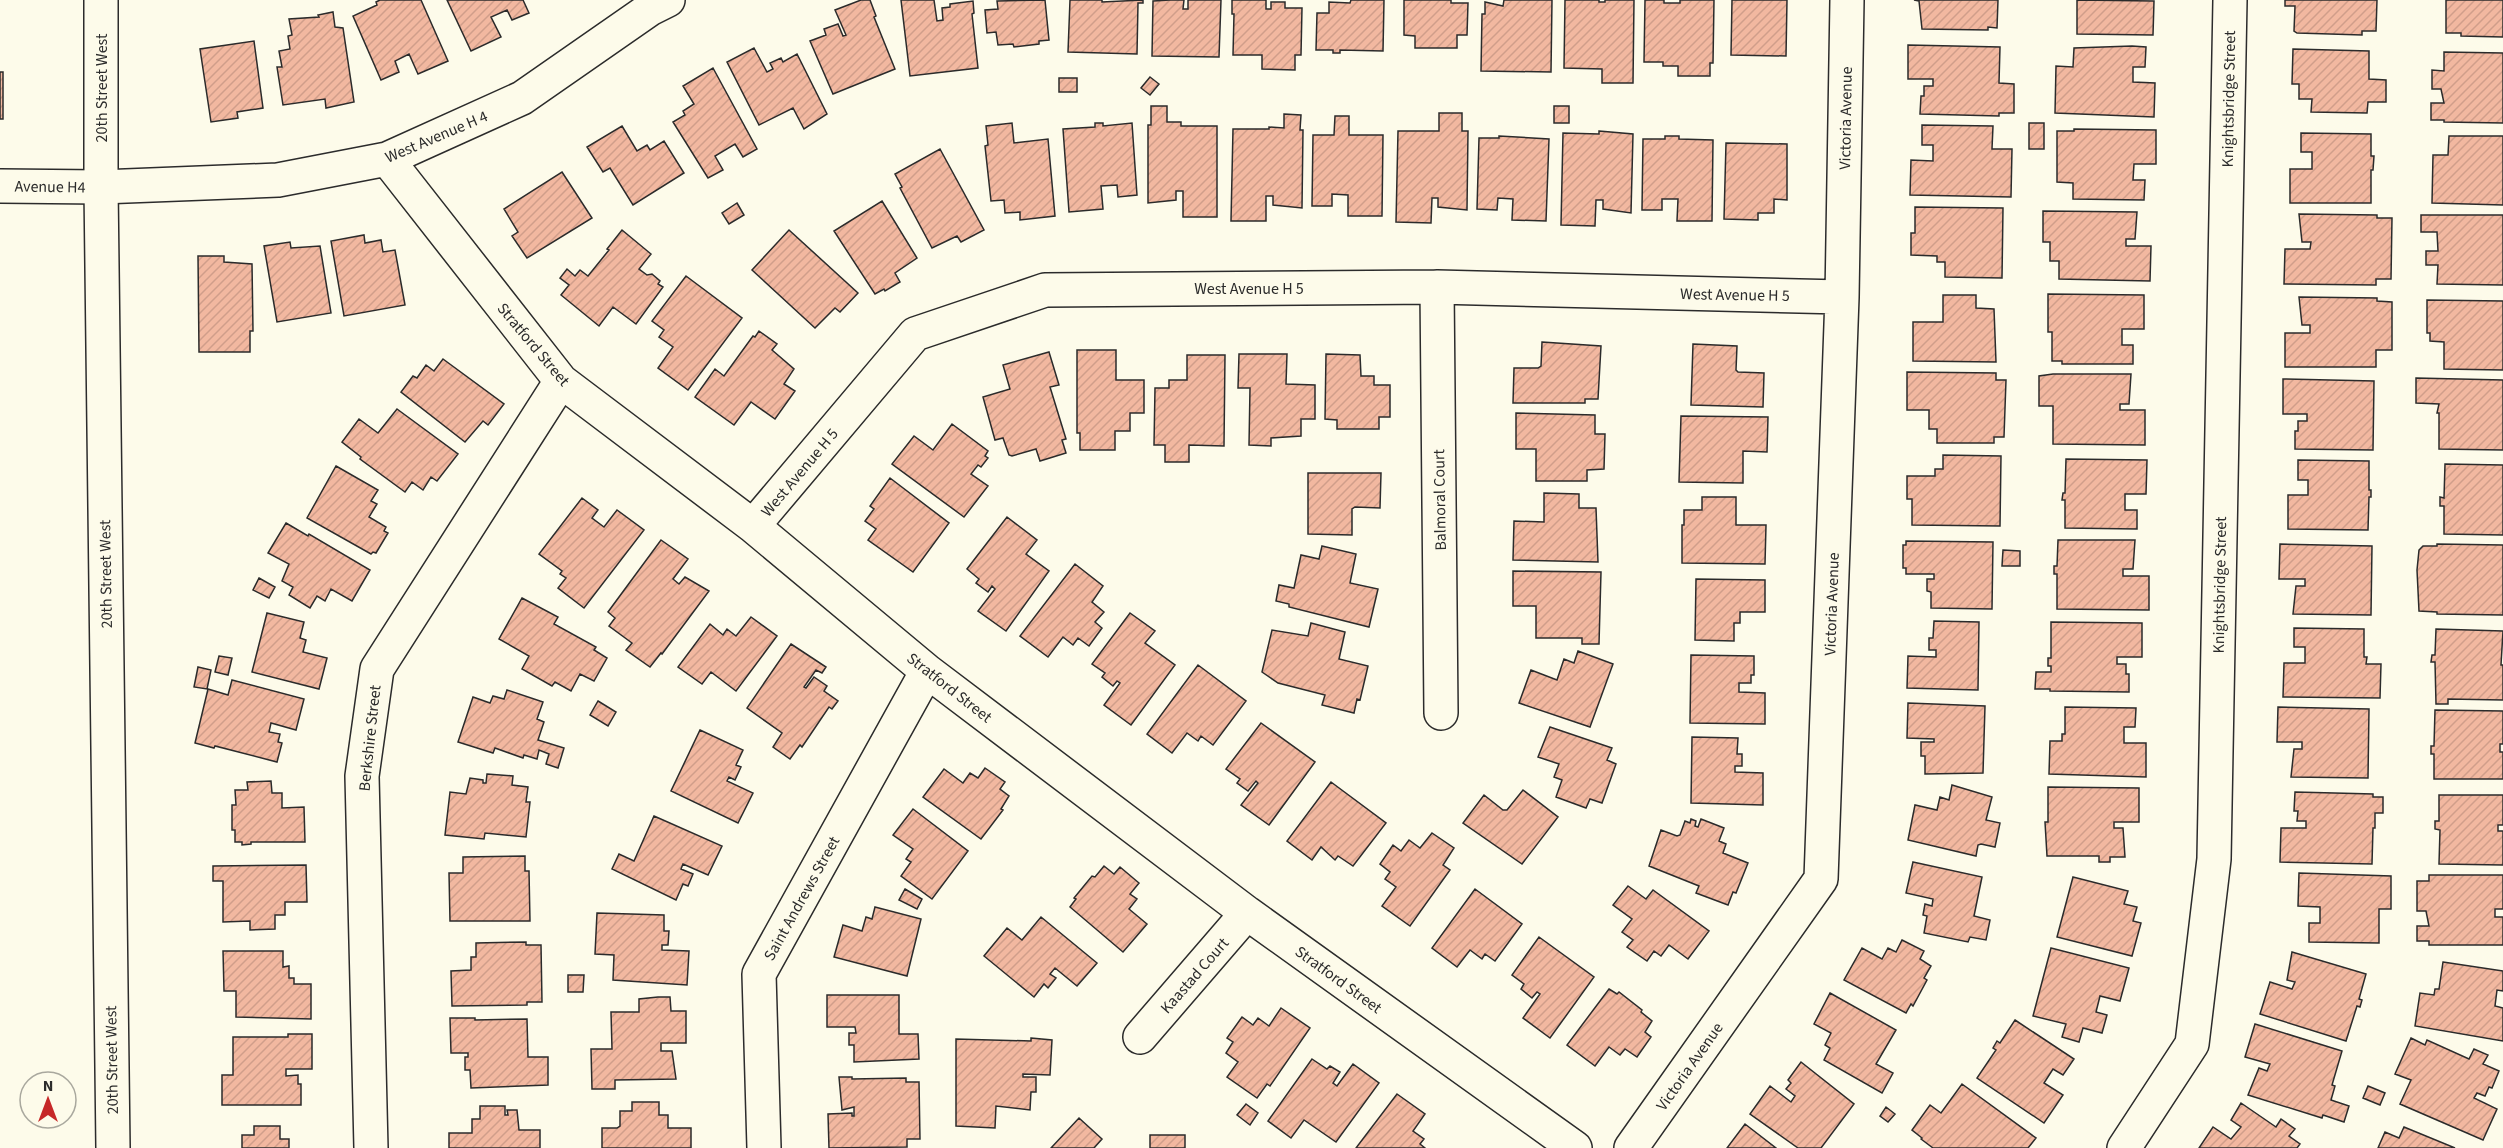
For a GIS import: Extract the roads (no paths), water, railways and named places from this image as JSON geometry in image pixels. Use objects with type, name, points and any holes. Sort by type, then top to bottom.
[{"type":"street","name":"20th Street West","points":[[101,0],[100,187],[112,1148]]},
{"type":"street","name":"West Avenue H 4","points":[[100,187],[278,180],[387,159],[522,99],[650,9],[668,0]]},
{"type":"street","name":"Victoria Avenue","points":[[1632,1148],[1821,879],[1842,297],[1847,0]]},
{"type":"street","name":"Knightsbridge Street","points":[[2124,1148],[2192,1044],[2214,859],[2230,0]]},
{"type":"street","name":"Stratford Street","points":[[387,159],[561,381],[753,526],[927,671],[1248,913],[1575,1148]]},
{"type":"street","name":"Avenue H4","points":[[0,186],[100,187]]},
{"type":"street","name":"West Avenue H 5","points":[[753,526],[915,334],[1046,290],[1437,287],[1842,297]]},
{"type":"street","name":"Balmoral Court","points":[[1437,287],[1441,713]]},
{"type":"street","name":"Berkshire Street","points":[[371,1148],[362,776],[377,669],[561,381]]},
{"type":"street","name":"Saint Andrews Street","points":[[764,1148],[759,974],[927,671]]},
{"type":"street","name":"Kaastad Court","points":[[1140,1037],[1248,913]]}]
